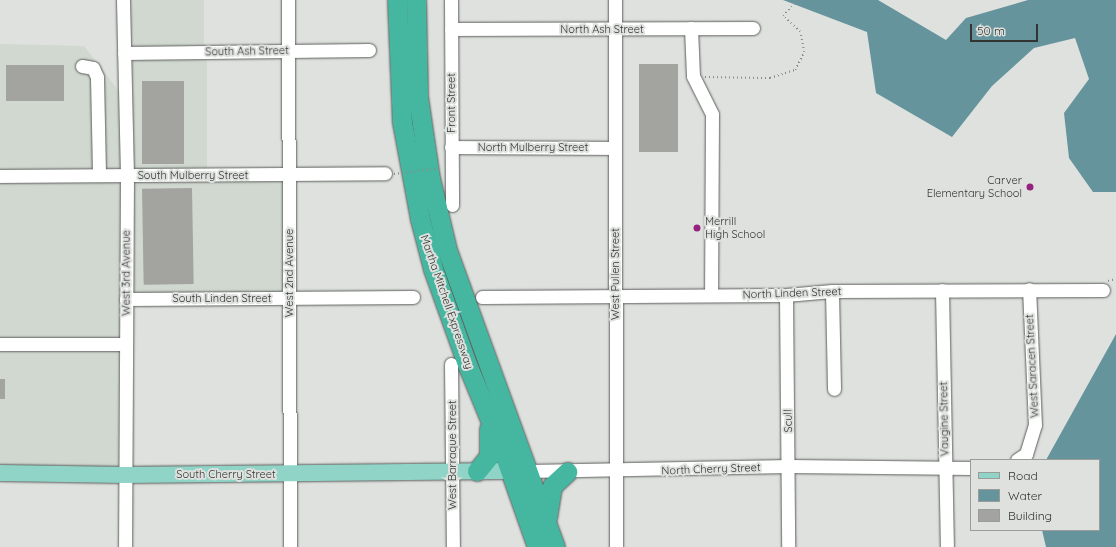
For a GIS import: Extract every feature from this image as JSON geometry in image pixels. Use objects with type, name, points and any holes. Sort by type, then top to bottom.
[{"type":"highway","name":"Martha Mitchell Expressway","points":[[398,0],[402,122],[413,190],[433,269],[489,422],[519,471],[547,522],[555,547]]},
{"type":"highway","name":"Martha Mitchell Expressway","points":[[416,0],[418,97],[441,229],[452,270],[519,471],[537,547]]},
{"type":"highway","points":[[478,471],[489,456],[489,422]]},
{"type":"highway","points":[[547,522],[552,486],[567,472]]},
{"type":"main road","name":"North Cherry Street","points":[[452,472],[519,471]]},
{"type":"main road","name":"South Cherry Street","points":[[0,472],[125,475],[452,472]]},
{"type":"street","name":"West 3rd Avenue","points":[[123,0],[127,175],[125,547]]},
{"type":"street","name":"West 2nd Avenue","points":[[288,0],[290,547]]},
{"type":"street","name":"Front Street","points":[[451,0],[452,205]]},
{"type":"street","name":"West Pullen Street","points":[[616,0],[614,295],[616,547]]},
{"type":"street","points":[[691,28],[693,76],[712,114],[711,295]]},
{"type":"street","name":"North Ash Street","points":[[451,29],[753,28]]},
{"type":"street","name":"South Ash Street","points":[[124,53],[369,50]]},
{"type":"street","points":[[82,66],[93,68],[97,77],[99,175]]},
{"type":"street","name":"North Mulberry Street","points":[[451,147],[615,148]]},
{"type":"street","name":"South Mulberry Street","points":[[0,176],[390,174]]},
{"type":"street","name":"North Linden Street","points":[[482,297],[786,295],[832,291],[1029,289],[1103,290]]},
{"type":"street","name":"West Saracen Street","points":[[1018,459],[1026,454],[1035,426],[1029,289]]},
{"type":"street","name":"Vaugine Street","points":[[942,290],[944,468],[947,547]]},
{"type":"street","points":[[832,291],[834,388]]},
{"type":"street","name":"Scull","points":[[786,295],[789,466],[788,547]]},
{"type":"street","name":"South Linden Street","points":[[126,298],[413,297]]},
{"type":"street","points":[[0,344],[125,344]]},
{"type":"street","name":"West Barraque Street","points":[[451,364],[453,547]]},
{"type":"street","name":"North Cherry Street","points":[[519,471],[616,472],[789,466],[970,468]]},
{"type":"path","points":[[693,76],[770,78],[795,70],[804,52],[800,32],[783,16],[797,0]]},
{"type":"path","points":[[390,174],[442,168]]},
{"type":"shaded area","points":[[126,0],[204,0],[204,49],[132,50],[126,35]]},
{"type":"shaded area","points":[[0,44],[84,46],[118,90],[128,116],[127,57],[207,56],[207,179],[283,180],[284,294],[130,294],[120,338],[0,339]]},
{"type":"shaded area","points":[[0,349],[119,349],[119,468],[0,468]]},
{"type":"water","points":[[783,0],[878,0],[946,40],[966,18],[1028,0],[1116,0],[1116,192],[1093,192],[1069,158],[1064,113],[1089,79],[1075,38],[1034,48],[992,86],[952,137],[876,93],[867,32]]},
{"type":"water","points":[[1116,334],[1116,547],[1046,547],[1042,531],[1100,531],[1100,459],[1047,459]]},
{"type":"building","points":[[639,64],[678,64],[678,152],[639,152]]},
{"type":"building","points":[[6,65],[64,65],[64,101],[6,101]]},
{"type":"building","points":[[142,81],[184,81],[184,164],[142,164]]},
{"type":"building","points":[[192,188],[194,284],[144,285],[142,189]]},
{"type":"building","points":[[0,379],[5,379],[5,399],[0,399]]},
{"type":"place","name":"Carver Elementary School","points":[[1030,187]]},
{"type":"place","name":"Merrill High School","points":[[697,228]]}]
